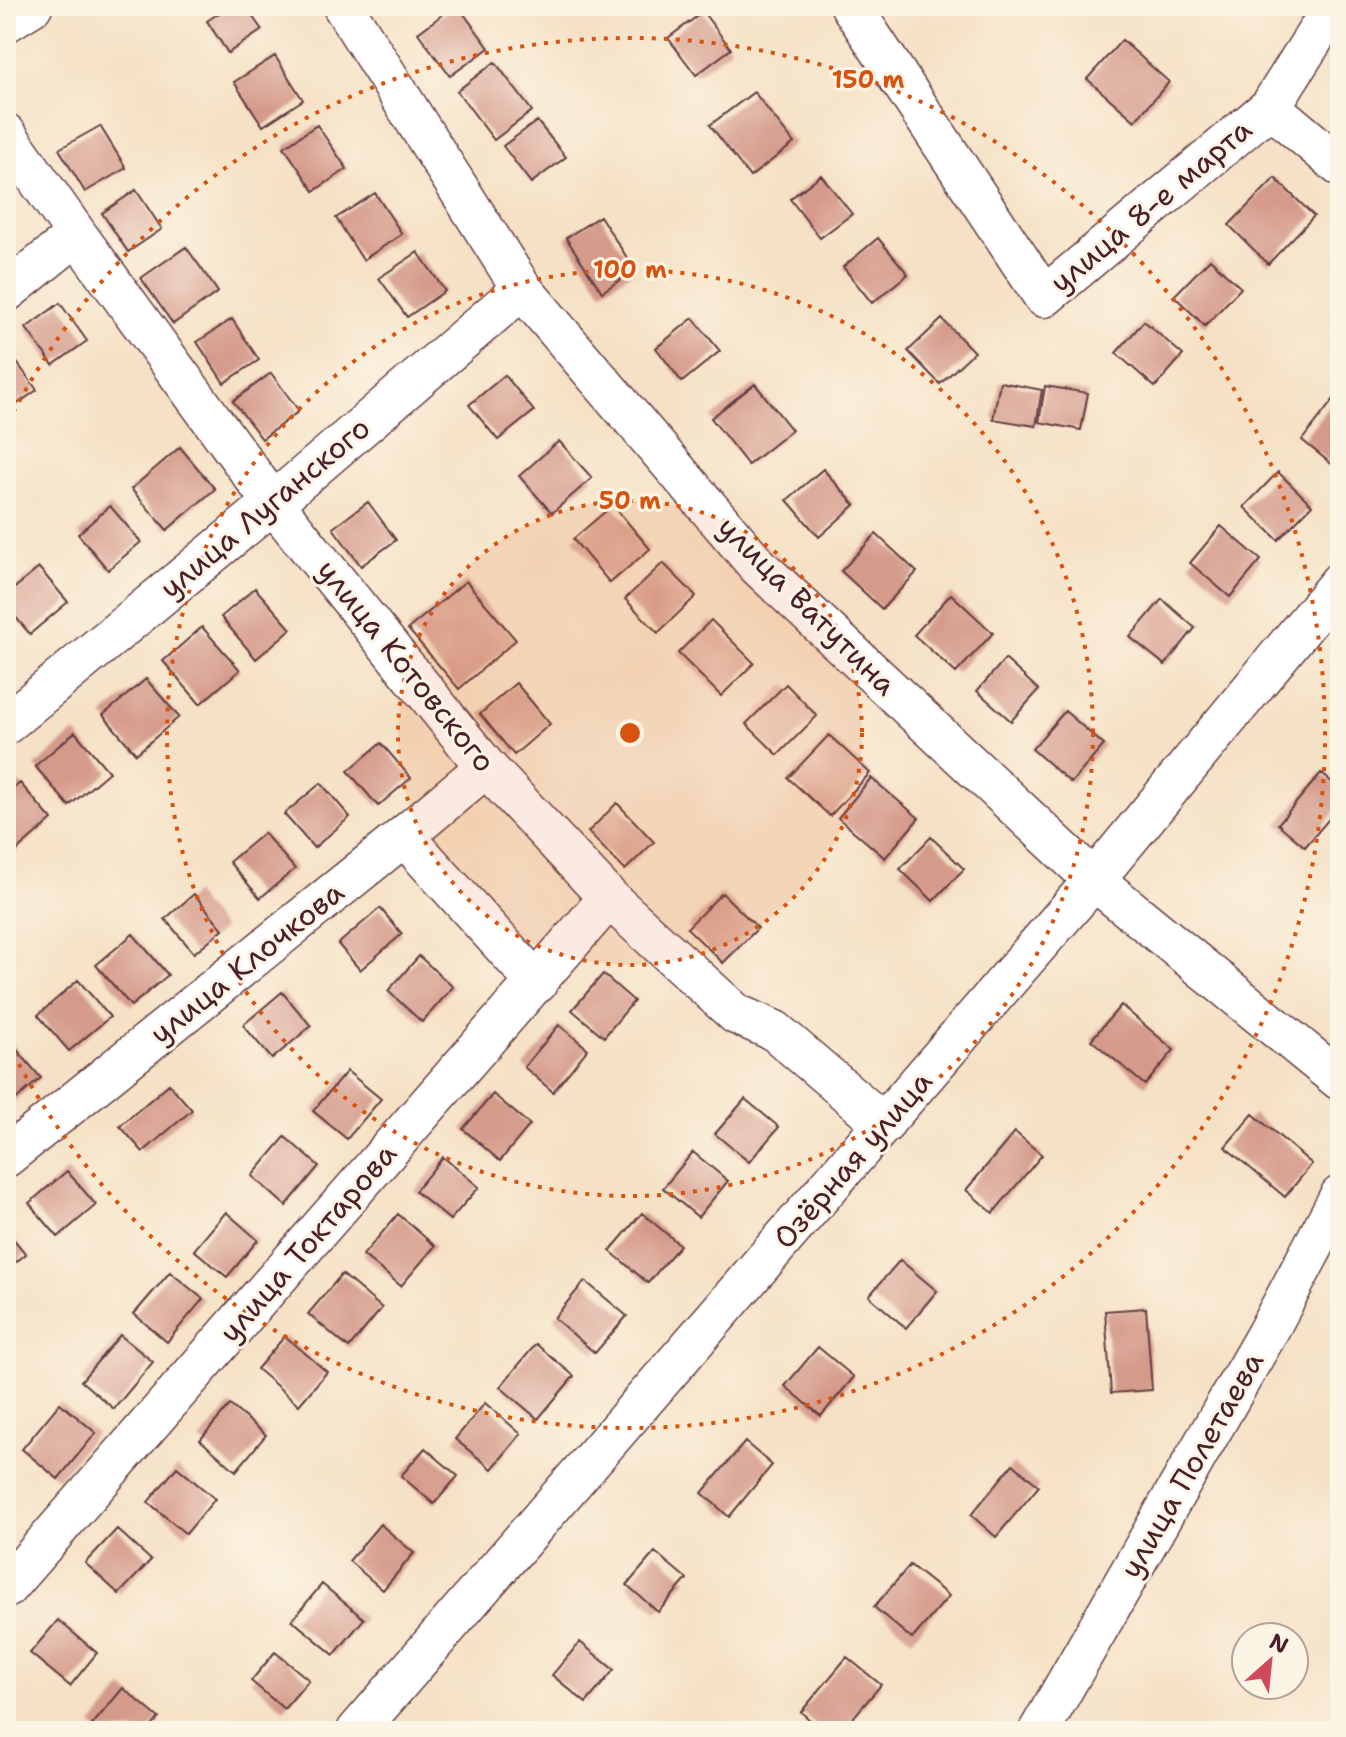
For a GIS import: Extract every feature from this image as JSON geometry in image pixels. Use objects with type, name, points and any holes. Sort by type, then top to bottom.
[{"type":"street","points":[[6,22],[32,6]]},
{"type":"street","name":"улица Ватутина","points":[[343,6],[522,289],[758,566],[1094,880],[1340,1080]]},
{"type":"street","name":"улица 8-е марта","points":[[851,6],[1044,297],[1270,107],[1340,166]]},
{"type":"street","points":[[1270,107],[1334,6]]},
{"type":"street","name":"улица Котовского","points":[[6,134],[273,503],[486,767],[609,898],[736,1014],[775,1031],[884,1124]]},
{"type":"street","points":[[6,292],[77,235]]},
{"type":"street","name":"улица Луганского","points":[[6,724],[273,503],[522,289]]},
{"type":"street","name":"Озёрная улица","points":[[357,1731],[1094,880],[1340,582]]},
{"type":"street","name":"улица Клочкова","points":[[6,1157],[486,767]]},
{"type":"street","points":[[404,836],[537,983]]},
{"type":"street","name":"улица Токтарова","points":[[6,1588],[609,898]]},
{"type":"street","name":"улица Полетаева","points":[[1039,1731],[1266,1335],[1340,1196]]},
{"type":"building","points":[[230,6],[245,6],[262,30],[228,53],[207,21]]},
{"type":"building","points":[[458,6],[489,48],[450,76],[418,33]]},
{"type":"building","points":[[703,12],[731,49],[696,75],[668,38]]},
{"type":"building","points":[[1122,40],[1169,82],[1135,121],[1087,79]]},
{"type":"building","points":[[275,56],[303,100],[263,126],[234,82]]},
{"type":"building","points":[[495,62],[532,111],[494,140],[457,91]]},
{"type":"building","points":[[754,92],[794,143],[750,177],[710,125]]},
{"type":"building","points":[[537,121],[566,157],[531,183],[503,146]]},
{"type":"building","points":[[317,125],[347,169],[314,191],[284,147]]},
{"type":"building","points":[[100,126],[126,168],[85,192],[59,149]]},
{"type":"building","points":[[821,175],[852,214],[820,238],[790,199]]},
{"type":"building","points":[[1275,178],[1314,216],[1268,264],[1229,225]]},
{"type":"building","points":[[136,190],[162,229],[128,252],[102,213]]},
{"type":"building","points":[[375,193],[402,234],[363,260],[336,218]]},
{"type":"building","points":[[600,216],[635,270],[602,292],[566,238]]},
{"type":"building","points":[[878,238],[908,274],[872,303],[843,267]]},
{"type":"building","points":[[186,247],[218,292],[173,324],[141,278]]},
{"type":"building","points":[[418,252],[445,291],[407,317],[379,278]]},
{"type":"building","points":[[1210,259],[1241,288],[1205,326],[1174,296]]},
{"type":"building","points":[[60,303],[87,341],[53,365],[26,328]]},
{"type":"building","points":[[693,318],[720,351],[682,382],[656,348]]},
{"type":"building","points":[[232,319],[259,360],[224,383],[197,342]]},
{"type":"building","points":[[942,319],[974,352],[940,384],[908,351]]},
{"type":"building","points":[[1144,321],[1183,355],[1155,387],[1116,353]]},
{"type":"building","points":[[10,353],[37,390],[6,412],[6,356]]},
{"type":"building","points":[[271,373],[299,411],[262,439],[233,401]]},
{"type":"building","points":[[505,375],[534,411],[498,440],[469,405]]},
{"type":"building","points":[[1000,382],[1042,390],[1036,426],[993,419]]},
{"type":"building","points":[[755,384],[792,430],[748,465],[711,418]]},
{"type":"building","points":[[1045,386],[1088,393],[1081,430],[1039,422]]},
{"type":"building","points":[[1334,399],[1340,404],[1340,471],[1302,440]]},
{"type":"building","points":[[559,441],[592,478],[552,513],[519,476]]},
{"type":"building","points":[[180,447],[215,489],[167,530],[131,489]]},
{"type":"building","points":[[823,469],[855,505],[819,537],[787,500]]},
{"type":"building","points":[[1278,472],[1312,505],[1278,540],[1244,507]]},
{"type":"building","points":[[368,502],[396,540],[361,566],[333,528]]},
{"type":"building","points":[[613,505],[650,549],[610,583],[573,539]]},
{"type":"building","points":[[110,506],[141,542],[108,570],[78,534]]},
{"type":"building","points":[[1221,526],[1261,560],[1230,597],[1190,563]]},
{"type":"building","points":[[876,534],[917,572],[882,609],[841,571]]},
{"type":"building","points":[[663,563],[696,596],[658,633],[625,599]]},
{"type":"building","points":[[39,568],[68,602],[30,634],[6,606],[6,595]]},
{"type":"building","points":[[466,581],[516,640],[459,689],[408,629]]},
{"type":"building","points":[[255,588],[291,629],[256,659],[221,617]]},
{"type":"building","points":[[951,594],[993,633],[956,673],[914,635]]},
{"type":"building","points":[[1162,599],[1195,628],[1165,665],[1130,637]]},
{"type":"building","points":[[711,620],[754,663],[721,696],[678,653]]},
{"type":"building","points":[[202,627],[240,670],[200,704],[163,661]]},
{"type":"building","points":[[1005,659],[1039,690],[1011,721],[977,691]]},
{"type":"building","points":[[146,679],[179,717],[136,754],[103,715]]},
{"type":"building","points":[[516,683],[550,724],[514,755],[480,714]]},
{"type":"building","points":[[786,684],[817,716],[778,755],[746,724]]},
{"type":"building","points":[[1065,711],[1104,745],[1071,783],[1032,749]]},
{"type":"building","points":[[75,732],[109,772],[69,806],[35,766]]},
{"type":"building","points":[[829,735],[870,773],[830,816],[788,778]]},
{"type":"building","points":[[381,743],[411,778],[378,806],[348,771]]},
{"type":"building","points":[[1321,773],[1340,789],[1340,806],[1305,847],[1278,824]]},
{"type":"building","points":[[871,778],[919,818],[885,858],[838,818]]},
{"type":"building","points":[[20,783],[52,820],[14,853],[6,844],[6,795]]},
{"type":"building","points":[[321,783],[350,817],[314,848],[284,814]]},
{"type":"building","points":[[617,803],[654,842],[625,870],[588,832]]},
{"type":"building","points":[[264,833],[295,869],[260,898],[229,862]]},
{"type":"building","points":[[931,837],[964,869],[933,901],[900,869]]},
{"type":"building","points":[[722,893],[758,928],[723,963],[687,928]]},
{"type":"building","points":[[194,894],[223,929],[194,953],[165,919]]},
{"type":"building","points":[[380,908],[402,934],[360,970],[338,944]]},
{"type":"building","points":[[133,934],[168,975],[131,1006],[96,965]]},
{"type":"building","points":[[419,956],[453,987],[422,1022],[388,991]]},
{"type":"building","points":[[603,974],[634,1001],[604,1037],[572,1010]]},
{"type":"building","points":[[78,980],[110,1017],[69,1051],[38,1015]]},
{"type":"building","points":[[282,992],[311,1026],[272,1059],[243,1025]]},
{"type":"building","points":[[1121,1005],[1174,1050],[1145,1085],[1091,1040]]},
{"type":"building","points":[[559,1025],[588,1049],[553,1092],[524,1067]]},
{"type":"building","points":[[6,1037],[41,1078],[8,1106],[6,1103]]},
{"type":"building","points":[[347,1071],[381,1099],[347,1139],[313,1111]]},
{"type":"building","points":[[169,1084],[192,1110],[143,1152],[120,1126]]},
{"type":"building","points":[[493,1094],[530,1125],[500,1161],[463,1129]]},
{"type":"building","points":[[745,1099],[779,1127],[749,1162],[715,1134]]},
{"type":"building","points":[[1253,1114],[1312,1164],[1285,1197],[1225,1147]]},
{"type":"building","points":[[1015,1132],[1042,1155],[993,1213],[966,1190]]},
{"type":"building","points":[[285,1137],[319,1166],[286,1206],[252,1176]]},
{"type":"building","points":[[693,1152],[728,1181],[698,1217],[663,1188]]},
{"type":"building","points":[[443,1157],[479,1187],[450,1220],[415,1191]]},
{"type":"building","points":[[67,1171],[96,1205],[58,1237],[29,1203]]},
{"type":"building","points":[[226,1212],[258,1240],[227,1277],[194,1250]]},
{"type":"building","points":[[642,1213],[680,1245],[648,1283],[610,1251]]},
{"type":"building","points":[[398,1214],[435,1246],[401,1286],[363,1255]]},
{"type":"building","points":[[6,1230],[26,1254],[6,1270]]},
{"type":"building","points":[[900,1260],[937,1291],[906,1328],[869,1296]]},
{"type":"building","points":[[170,1272],[203,1299],[167,1342],[134,1314]]},
{"type":"building","points":[[342,1274],[382,1308],[349,1348],[308,1314]]},
{"type":"building","points":[[585,1281],[627,1316],[595,1353],[554,1318]]},
{"type":"building","points":[[1146,1308],[1152,1390],[1111,1393],[1105,1311]]},
{"type":"building","points":[[120,1335],[153,1362],[114,1409],[81,1381]]},
{"type":"building","points":[[285,1336],[327,1372],[299,1405],[257,1369]]},
{"type":"building","points":[[536,1344],[574,1376],[538,1419],[500,1387]]},
{"type":"building","points":[[818,1347],[854,1377],[821,1416],[785,1386]]},
{"type":"building","points":[[60,1403],[96,1433],[58,1479],[22,1449]]},
{"type":"building","points":[[485,1403],[521,1434],[492,1469],[455,1439]]},
{"type":"building","points":[[230,1405],[266,1435],[236,1471],[200,1440]]},
{"type":"building","points":[[745,1442],[772,1465],[729,1517],[702,1493]]},
{"type":"building","points":[[425,1448],[458,1476],[434,1504],[401,1476]]},
{"type":"building","points":[[1013,1464],[1039,1486],[996,1537],[971,1515]]},
{"type":"building","points":[[177,1467],[215,1499],[186,1534],[148,1502]]},
{"type":"building","points":[[380,1524],[414,1553],[383,1590],[349,1561]]},
{"type":"building","points":[[117,1529],[151,1560],[119,1594],[85,1563]]},
{"type":"building","points":[[655,1552],[687,1579],[658,1612],[627,1585]]},
{"type":"building","points":[[910,1565],[949,1596],[912,1639],[874,1607]]},
{"type":"building","points":[[322,1584],[364,1619],[334,1655],[292,1620]]},
{"type":"building","points":[[58,1620],[97,1653],[70,1686],[30,1653]]},
{"type":"building","points":[[580,1642],[614,1670],[586,1703],[552,1675]]},
{"type":"building","points":[[275,1652],[309,1680],[284,1709],[251,1681]]},
{"type":"building","points":[[847,1657],[881,1685],[842,1731],[822,1731],[801,1712]]},
{"type":"building","points":[[123,1688],[159,1718],[148,1731],[99,1731],[92,1725]]}]
